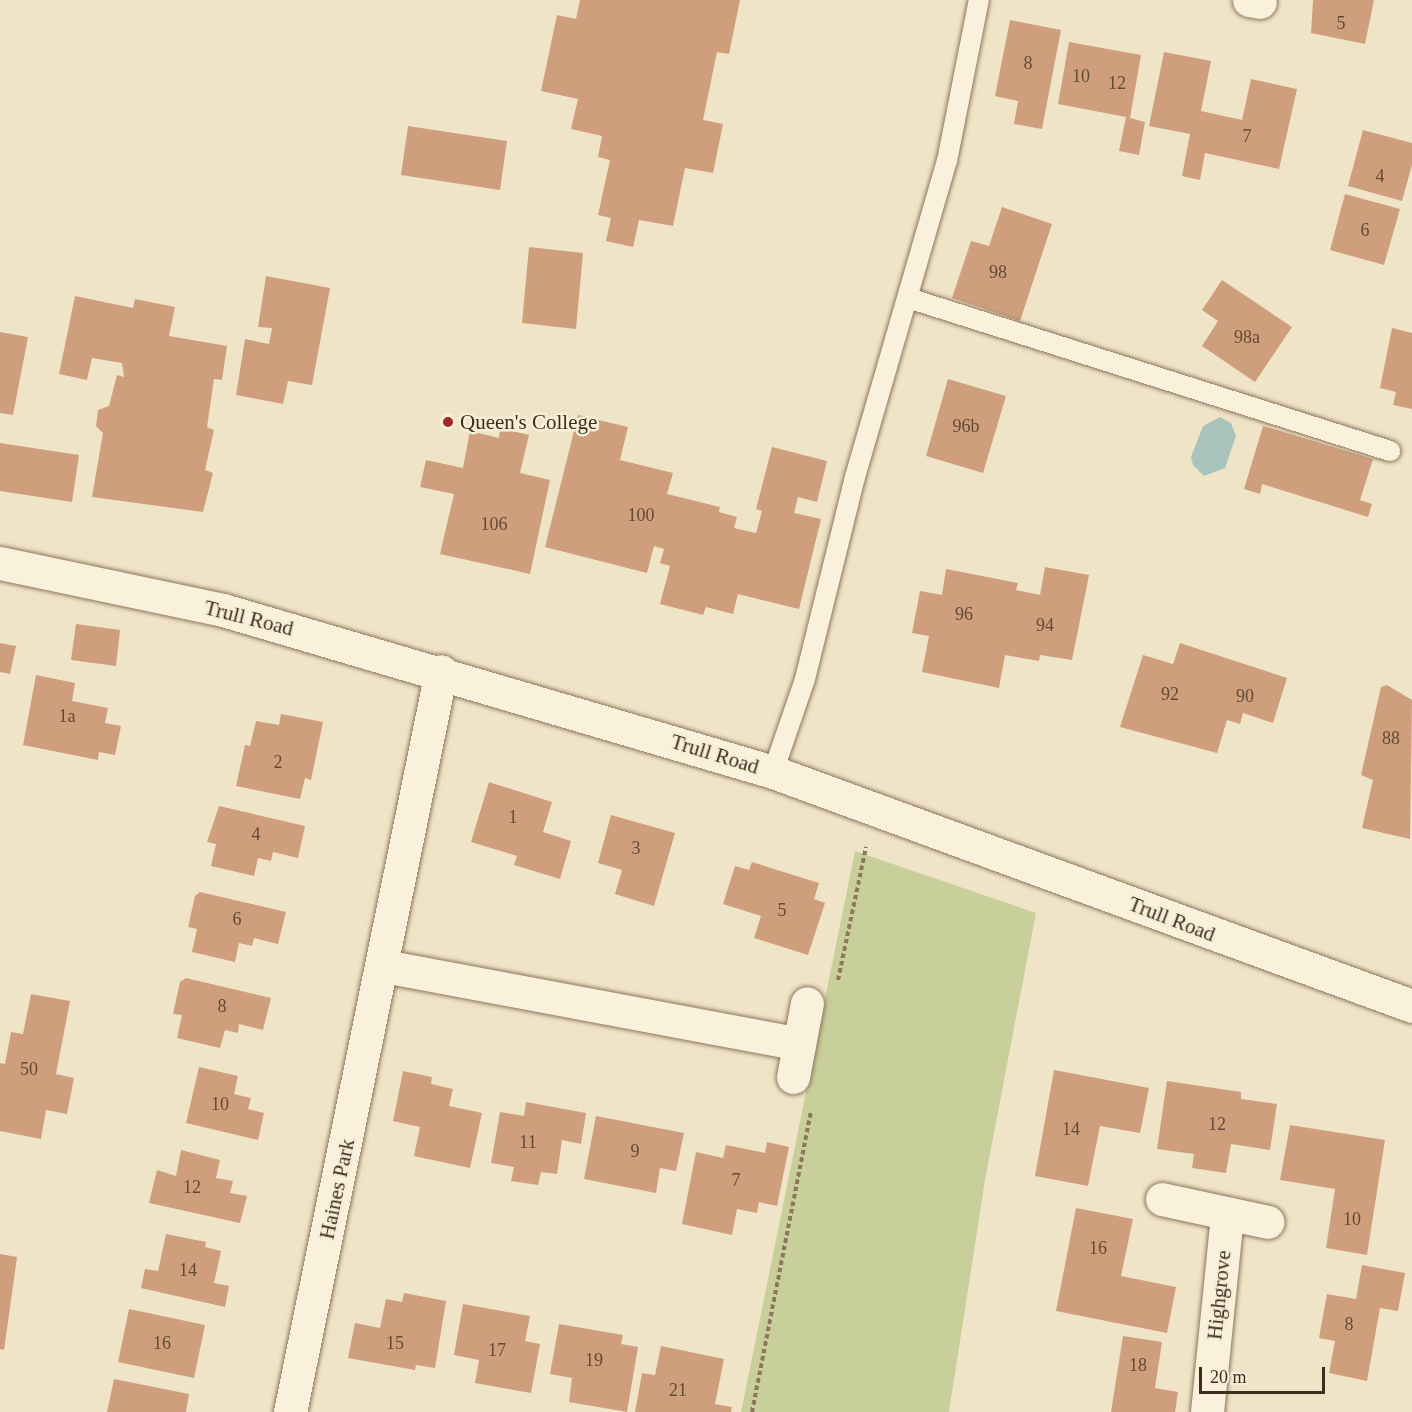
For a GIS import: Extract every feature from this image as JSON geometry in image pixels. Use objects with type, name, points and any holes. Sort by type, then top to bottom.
[{"type":"street","name":"Trull Road","points":[[0,563],[223,610],[441,671],[773,771],[1412,1006]]},
{"type":"street","name":"Haines Park","points":[[290,1412],[384,966],[441,671]]},
{"type":"street","points":[[384,966],[799,1044]]},
{"type":"street","points":[[793,1077],[807,1003]]},
{"type":"street","points":[[1162,1199],[1268,1222]]},
{"type":"street","name":"Highgrove","points":[[1207,1412],[1227,1214]]},
{"type":"lane","points":[[773,771],[805,679],[855,477],[947,161],[979,0]]},
{"type":"lane","points":[[908,298],[1390,451]]},
{"type":"green space","points":[[855,851],[1036,913],[985,1180],[949,1412],[741,1412]]},
{"type":"water","points":[[1220,417],[1231,423],[1236,436],[1225,468],[1204,476],[1193,465],[1191,457],[1203,426]]},
{"type":"building","points":[[580,0],[740,0],[729,54],[717,52],[703,120],[723,124],[713,173],[685,168],[673,226],[639,220],[633,247],[606,241],[611,218],[598,215],[610,160],[598,157],[602,136],[571,129],[578,99],[541,91],[557,15],[576,19]]},
{"type":"building","points":[[1313,0],[1374,0],[1365,44],[1311,33]]},
{"type":"building","points":[[1010,20],[1061,30],[1042,129],[1014,124],[1018,101],[995,96]]},
{"type":"building","points":[[1069,42],[1141,55],[1130,118],[1145,122],[1139,155],[1119,151],[1126,117],[1058,104]]},
{"type":"building","points":[[1164,52],[1211,61],[1201,111],[1242,120],[1251,79],[1297,89],[1279,169],[1205,153],[1200,180],[1182,176],[1190,134],[1149,126]]},
{"type":"building","points":[[408,126],[507,141],[500,190],[401,175]]},
{"type":"building","points":[[1363,130],[1412,143],[1412,165],[1402,201],[1348,186]]},
{"type":"building","points":[[1345,194],[1400,209],[1384,265],[1330,250]]},
{"type":"building","points":[[1002,207],[1052,224],[1020,321],[952,298],[971,241],[989,246]]},
{"type":"building","points":[[529,247],[583,253],[576,329],[522,323]]},
{"type":"building","points":[[266,276],[330,288],[312,385],[288,381],[283,404],[236,395],[245,339],[269,344],[272,328],[258,327]]},
{"type":"building","points":[[1222,280],[1292,327],[1255,382],[1202,346],[1218,321],[1202,310]]},
{"type":"building","points":[[75,296],[133,308],[135,299],[175,307],[169,336],[227,346],[222,380],[214,379],[207,427],[214,430],[205,470],[213,473],[203,512],[92,497],[103,433],[96,426],[98,410],[109,406],[117,375],[124,377],[122,363],[92,358],[87,380],[59,374]]},
{"type":"building","points":[[1392,328],[1412,333],[1412,409],[1393,405],[1396,392],[1380,388]]},
{"type":"building","points":[[0,332],[28,337],[13,415],[0,413]]},
{"type":"building","points":[[948,379],[1006,396],[983,473],[926,456]]},
{"type":"building","points":[[578,415],[628,427],[620,460],[673,473],[667,494],[720,507],[719,512],[737,517],[734,528],[756,533],[762,511],[756,509],[772,447],[827,461],[817,502],[798,497],[794,513],[821,519],[799,609],[738,594],[733,614],[706,607],[703,615],[660,604],[670,566],[660,563],[664,549],[654,546],[647,573],[545,547]]},
{"type":"building","points":[[1263,426],[1373,459],[1360,500],[1372,504],[1368,517],[1262,484],[1260,494],[1244,489]]},
{"type":"building","points":[[500,428],[529,435],[520,473],[550,480],[530,574],[440,554],[454,494],[420,487],[426,460],[463,468],[470,431],[499,438]]},
{"type":"building","points":[[0,443],[79,455],[72,502],[0,491]]},
{"type":"building","points":[[1045,567],[1089,575],[1072,660],[1040,655],[1039,661],[1005,655],[999,688],[922,672],[929,636],[912,633],[920,591],[942,595],[946,569],[1018,583],[1016,590],[1040,595]]},
{"type":"building","points":[[76,624],[120,630],[116,666],[71,660]]},
{"type":"building","points":[[0,643],[16,646],[10,674],[0,672]]},
{"type":"building","points":[[1180,643],[1287,678],[1273,723],[1243,713],[1240,724],[1227,720],[1217,753],[1120,727],[1143,655],[1173,664]]},
{"type":"building","points":[[36,675],[75,683],[72,701],[108,708],[105,723],[121,726],[115,755],[99,752],[98,760],[23,745]]},
{"type":"building","points":[[1387,685],[1412,700],[1410,839],[1362,828],[1373,780],[1361,775],[1381,687]]},
{"type":"building","points":[[281,714],[323,722],[311,780],[305,778],[300,799],[236,786],[245,745],[250,746],[256,721],[279,725]]},
{"type":"building","points":[[489,782],[552,802],[543,832],[571,841],[560,879],[514,865],[517,856],[471,842]]},
{"type":"building","points":[[219,806],[305,826],[298,858],[273,852],[271,861],[258,858],[254,876],[211,866],[216,844],[207,842]]},
{"type":"building","points":[[611,815],[675,833],[654,906],[615,894],[622,870],[598,863]]},
{"type":"building","points":[[752,862],[819,883],[814,899],[825,903],[808,955],[754,938],[761,916],[723,904],[735,866],[749,870]]},
{"type":"building","points":[[200,892],[286,912],[278,944],[254,938],[252,946],[239,943],[235,962],[192,952],[197,929],[188,927],[195,896]]},
{"type":"building","points":[[186,978],[271,998],[263,1030],[239,1024],[238,1033],[225,1030],[220,1048],[177,1038],[182,1015],[173,1014],[180,982]]},
{"type":"building","points":[[31,994],[70,1001],[56,1074],[74,1078],[67,1114],[46,1110],[41,1139],[0,1131],[0,1063],[5,1064],[11,1032],[23,1034]]},
{"type":"building","points":[[199,1067],[238,1076],[234,1094],[251,1098],[248,1109],[264,1113],[258,1140],[186,1123]]},
{"type":"building","points":[[1054,1070],[1149,1088],[1140,1133],[1100,1126],[1088,1186],[1035,1176]]},
{"type":"building","points":[[403,1071],[432,1077],[431,1084],[453,1089],[449,1106],[482,1113],[470,1168],[414,1156],[420,1127],[393,1121]]},
{"type":"building","points":[[1167,1081],[1241,1092],[1241,1099],[1277,1104],[1270,1150],[1231,1144],[1226,1173],[1192,1168],[1194,1154],[1157,1149]]},
{"type":"building","points":[[526,1102],[586,1113],[581,1144],[562,1140],[557,1174],[541,1172],[538,1185],[511,1181],[514,1167],[491,1163],[500,1112],[524,1116]]},
{"type":"building","points":[[596,1116],[684,1133],[676,1171],[660,1168],[656,1193],[584,1179]]},
{"type":"building","points":[[1290,1125],[1385,1140],[1367,1255],[1326,1248],[1335,1189],[1280,1180]]},
{"type":"building","points":[[767,1142],[789,1147],[777,1206],[759,1202],[757,1213],[737,1209],[732,1235],[682,1224],[696,1152],[723,1158],[726,1145],[765,1153]]},
{"type":"building","points":[[181,1150],[220,1160],[216,1178],[233,1181],[230,1193],[247,1196],[240,1223],[149,1203],[157,1170],[176,1176]]},
{"type":"building","points":[[1076,1208],[1133,1219],[1121,1276],[1176,1287],[1167,1333],[1056,1311]]},
{"type":"building","points":[[166,1234],[206,1242],[205,1247],[221,1251],[214,1283],[229,1286],[225,1307],[141,1288],[145,1269],[158,1271]]},
{"type":"building","points":[[0,1254],[17,1257],[4,1350],[0,1349]]},
{"type":"building","points":[[1362,1265],[1405,1273],[1398,1311],[1380,1308],[1367,1381],[1329,1373],[1335,1341],[1319,1338],[1327,1294],[1356,1299]]},
{"type":"building","points":[[404,1293],[446,1301],[435,1368],[416,1365],[415,1370],[348,1358],[355,1323],[380,1328],[386,1299],[402,1302]]},
{"type":"building","points":[[463,1304],[530,1316],[525,1341],[540,1344],[531,1393],[475,1383],[479,1360],[454,1355]]},
{"type":"building","points":[[129,1309],[205,1325],[194,1378],[118,1362]]},
{"type":"building","points":[[559,1324],[623,1335],[621,1344],[638,1347],[627,1412],[569,1402],[572,1378],[550,1374]]},
{"type":"building","points":[[1123,1336],[1162,1342],[1155,1388],[1178,1392],[1175,1412],[1111,1412]]},
{"type":"building","points":[[661,1346],[724,1359],[715,1404],[732,1407],[731,1412],[635,1412],[642,1373],[655,1375]]},
{"type":"building","points":[[114,1379],[189,1394],[186,1412],[107,1412]]},
{"type":"place","name":"Queen's College","points":[[448,422]]}]
